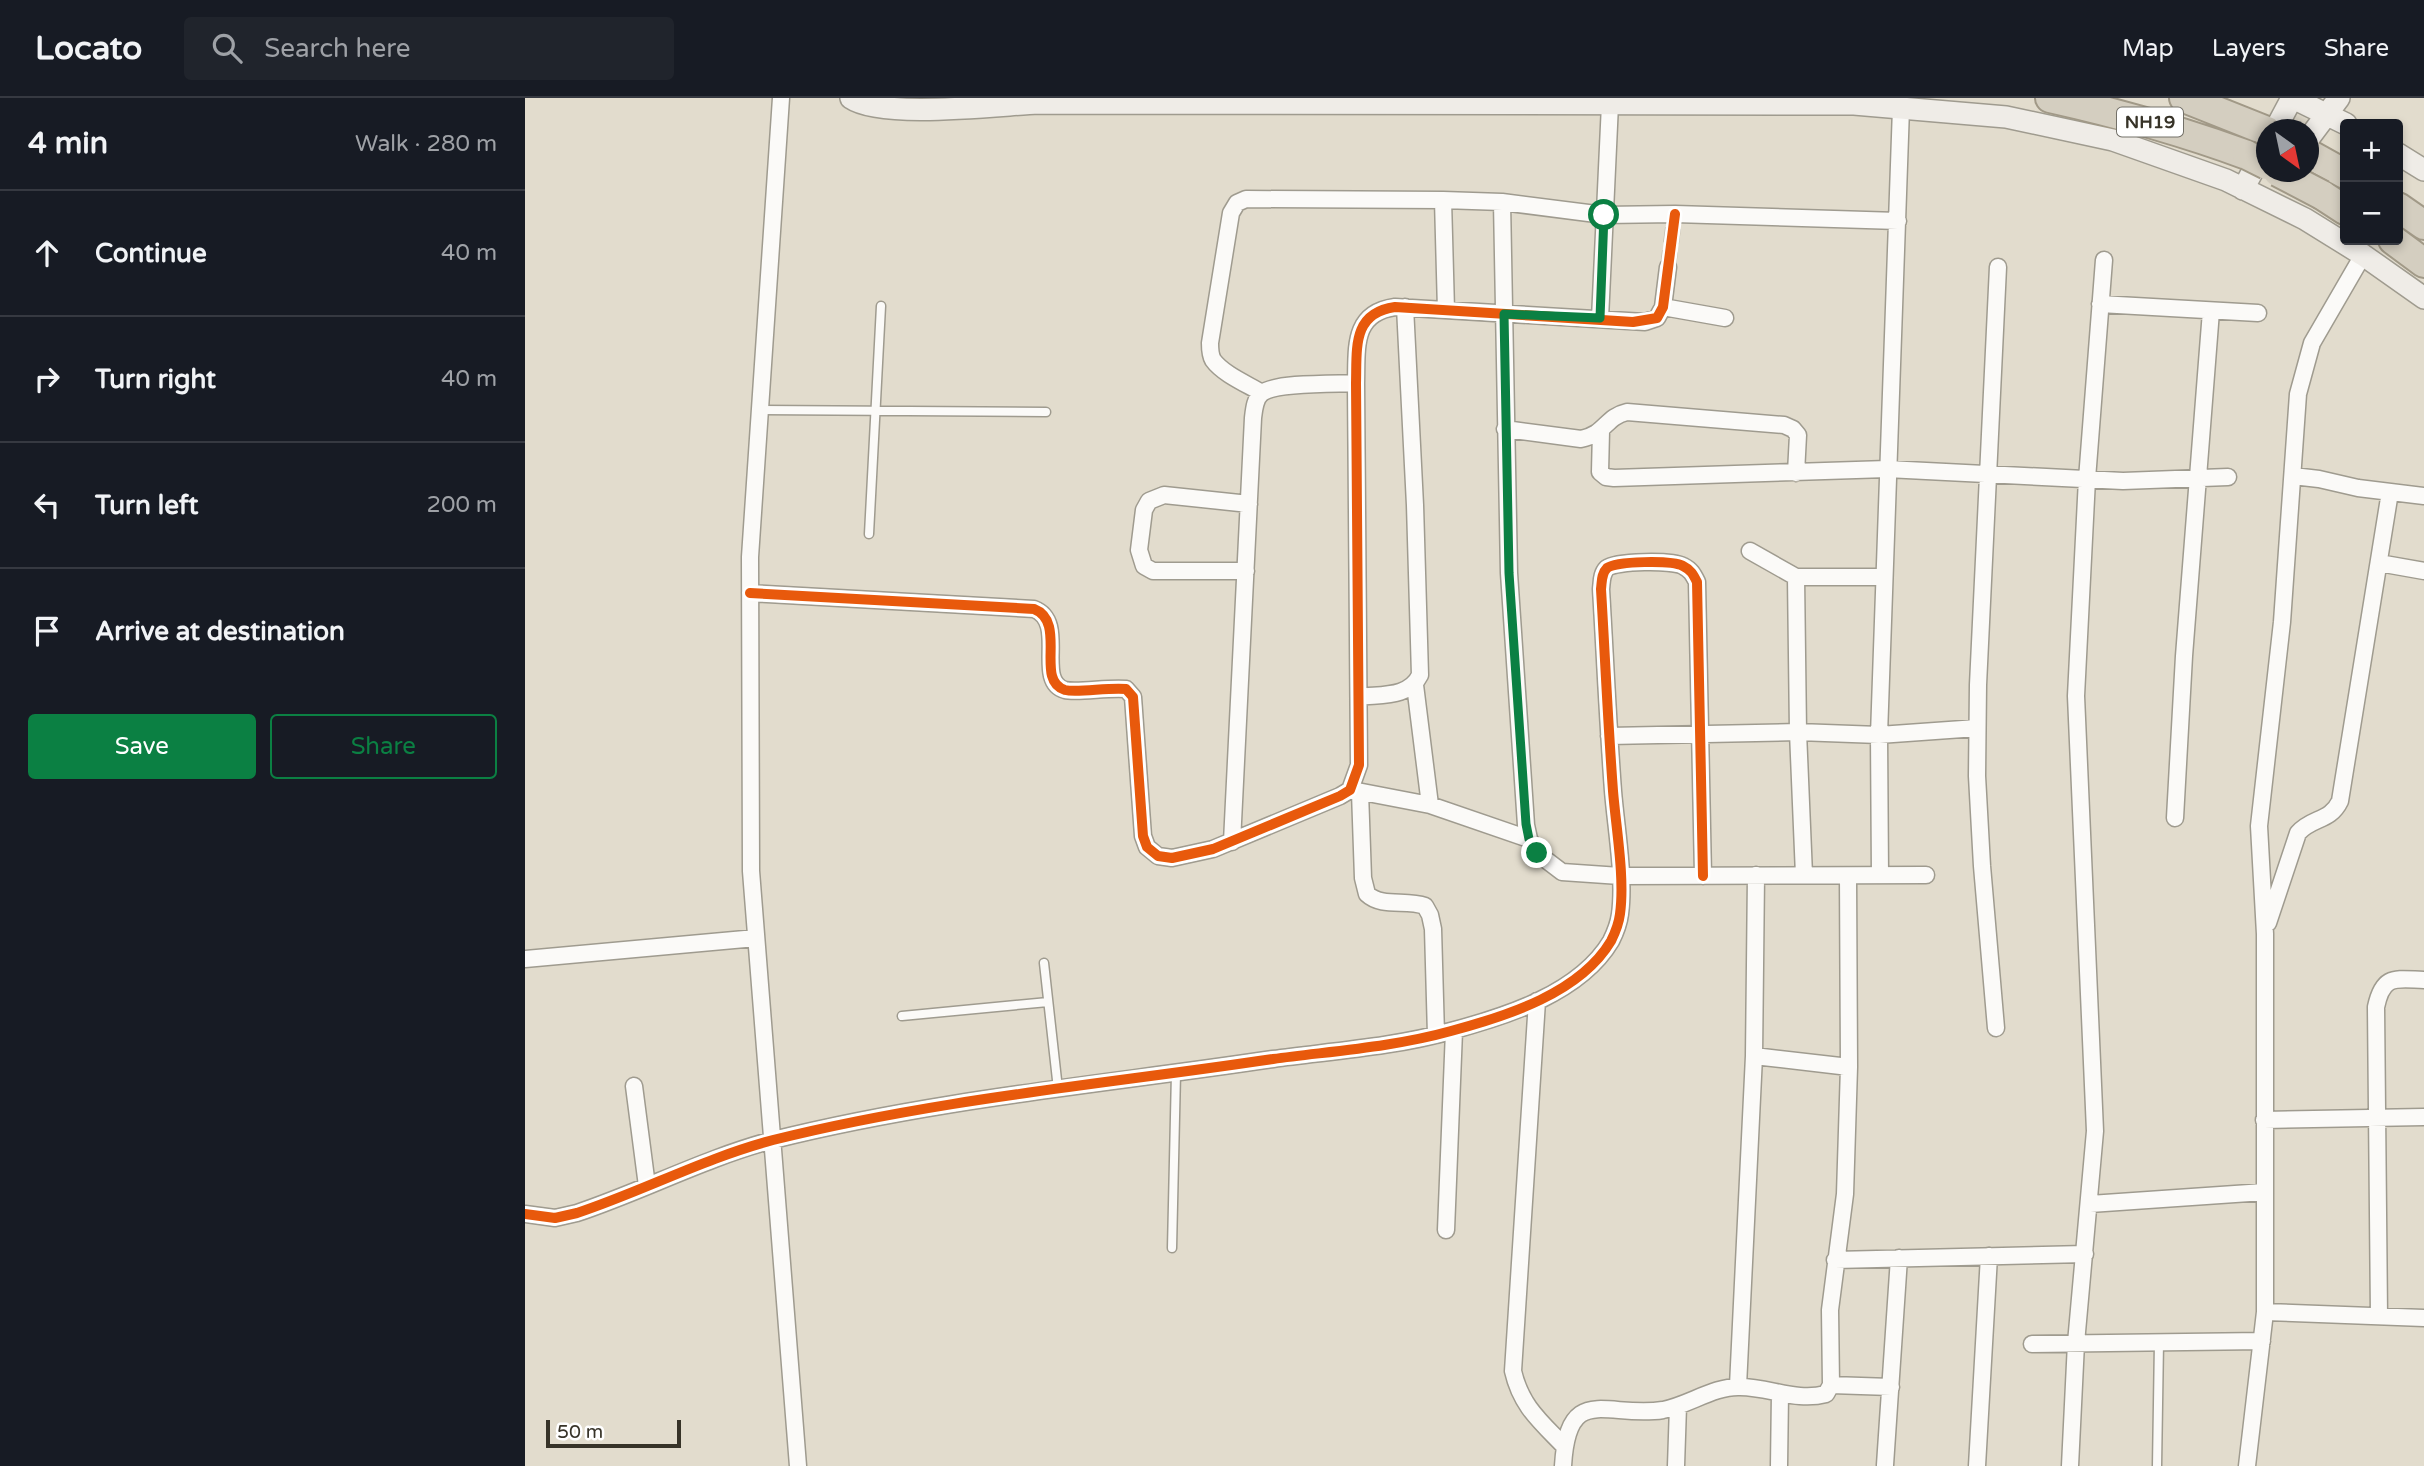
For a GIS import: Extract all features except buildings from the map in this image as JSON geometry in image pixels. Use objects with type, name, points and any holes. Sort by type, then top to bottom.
[{"type":"highway","name":"NH19","points":[[2050,98],[2117,113],[2194,136],[2256,141]]},
{"type":"highway","name":"NH19","points":[[2184,98],[2256,139]]},
{"type":"highway","points":[[2319,159],[2340,170]]},
{"type":"highway","points":[[2297,182],[2334,202]]},
{"type":"highway","points":[[2403,210],[2424,225]]},
{"type":"highway","points":[[2400,245],[2424,263]]},
{"type":"street","points":[[781,98],[750,556],[751,871],[798,1466]]},
{"type":"street","points":[[851,98],[885,108],[911,109],[1038,103],[1854,104],[2006,117],[2113,139],[2226,180],[2305,219],[2424,298]]},
{"type":"street","points":[[2278,119],[2292,98],[2332,106],[2319,123]]},
{"type":"street","points":[[1600,318],[1611,104]]},
{"type":"street","points":[[1880,875],[1879,734],[1901,108]]},
{"type":"street","points":[[2243,189],[2256,157]]},
{"type":"street","points":[[2403,157],[2424,170]]},
{"type":"street","points":[[2271,202],[2283,182]]},
{"type":"street","points":[[1262,393],[1221,368],[1210,353],[1231,213],[1237,203],[1246,199],[1502,202],[1674,221],[1898,221]]},
{"type":"street","points":[[1443,200],[1446,310]]},
{"type":"street","points":[[1502,202],[1509,573],[1526,824],[1529,839],[1537,853],[1562,872],[1620,876],[1926,875]]},
{"type":"street","points":[[2247,1466],[2265,1312],[2265,934],[2259,826],[2282,622],[2298,394],[2304,366],[2320,326],[2363,255]]},
{"type":"street","points":[[2070,1466],[2076,1343],[2095,1131],[2076,696],[2087,479],[2104,260]]},
{"type":"street","points":[[1436,1035],[1433,929],[1430,915],[1425,906],[1416,902],[1378,901],[1367,894],[1363,878],[1355,791],[1359,765],[1357,340],[1361,328],[1381,309],[1405,307],[1645,322],[1657,318],[1663,307],[1668,267]]},
{"type":"street","points":[[1996,1028],[1982,866],[1977,728],[1998,267]]},
{"type":"street","points":[[2101,304],[2258,313]]},
{"type":"street","points":[[1359,697],[1404,692],[1415,685],[1420,675],[1405,307]]},
{"type":"street","points":[[1663,307],[1725,317]]},
{"type":"street","points":[[2175,818],[2197,478],[2211,311]]},
{"type":"street","points":[[1232,842],[1255,403],[1262,393],[1275,387],[1356,383]]},
{"type":"street","points":[[1505,429],[1581,439],[1593,437],[1617,414],[1627,412],[1784,425],[1798,435],[1796,472]]},
{"type":"street","points":[[1601,431],[1599,465],[1600,472],[1606,477],[1887,470],[2123,481],[2228,477]]},
{"type":"street","points":[[2293,477],[2424,496]]},
{"type":"street","points":[[2265,934],[2298,833],[2304,826],[2335,811],[2340,801],[2390,492]]},
{"type":"street","points":[[1246,571],[1153,571],[1144,566],[1139,550],[1144,510],[1149,501],[1156,497],[1164,495],[1249,504]]},
{"type":"street","points":[[1750,551],[1796,577],[1884,577]]},
{"type":"street","points":[[525,1214],[555,1218],[577,1213],[709,1160],[773,1140],[936,1108],[1454,1031],[1537,1001],[1571,981],[1596,963],[1613,937],[1620,915],[1602,578],[1606,569],[1615,564],[1670,562],[1682,565],[1692,572],[1696,582],[1702,734],[1703,876]]},
{"type":"street","points":[[2379,563],[2424,571]]},
{"type":"street","points":[[1796,577],[1798,732],[1804,875]]},
{"type":"street","points":[[750,593],[1034,609],[1043,612],[1049,621],[1051,674],[1056,683],[1065,690],[1126,690],[1133,698],[1141,824],[1147,847],[1158,856],[1172,858],[1190,855],[1232,842],[1355,791],[1430,805],[1529,839]]},
{"type":"street","points":[[1415,685],[1430,805]]},
{"type":"street","points":[[1609,736],[1798,732],[1879,734],[1977,728]]},
{"type":"street","points":[[1738,1386],[1754,1056],[1756,875]]},
{"type":"street","points":[[1563,1466],[1569,1426],[1579,1414],[1590,1409],[1660,1410],[1738,1386],[1814,1397],[1826,1394],[1831,1385],[1830,1310],[1845,1194],[1849,1067],[1848,876]]},
{"type":"street","points":[[525,960],[756,938]]},
{"type":"street","points":[[2379,1316],[2376,1007],[2380,991],[2386,982],[2396,979],[2424,981]]},
{"type":"street","points":[[1537,1001],[1513,1371],[1517,1389],[1526,1408],[1564,1446]]},
{"type":"street","points":[[1446,1230],[1454,1031]]},
{"type":"street","points":[[1754,1056],[1849,1067]]},
{"type":"street","points":[[634,1086],[647,1186]]},
{"type":"street","points":[[2264,1120],[2378,1120],[2424,1117]]},
{"type":"street","points":[[2090,1204],[2265,1192]]},
{"type":"street","points":[[1835,1260],[2085,1254]]},
{"type":"street","points":[[1977,1466],[1989,1256]]},
{"type":"street","points":[[1885,1465],[1899,1258]]},
{"type":"street","points":[[2265,1312],[2424,1318]]},
{"type":"street","points":[[2032,1344],[2262,1341]]},
{"type":"street","points":[[1831,1385],[1891,1387]]},
{"type":"street","points":[[1779,1466],[1780,1393]]},
{"type":"street","points":[[1676,1466],[1678,1406]]},
{"type":"lane","points":[[869,534],[881,306]]},
{"type":"lane","points":[[760,410],[1046,412]]},
{"type":"lane","points":[[1044,963],[1058,1089]]},
{"type":"lane","points":[[902,1016],[1048,1002]]},
{"type":"lane","points":[[1172,1248],[1176,1073]]},
{"type":"lane","points":[[2157,1466],[2159,1342]]},
{"type":"tunnel","points":[[1668,267],[1673,228]]},
{"type":"cycle path","points":[[750,593],[1034,609],[1044,616],[1049,626],[1052,675],[1056,684],[1070,691],[1126,689],[1133,697],[1143,836],[1147,847],[1158,856],[1172,858],[1213,849],[1340,796],[1350,790],[1359,765],[1356,383],[1357,345],[1364,324],[1371,316],[1395,307],[1633,322],[1657,318],[1663,307],[1675,214]]},
{"type":"cycle path","points":[[525,1214],[555,1218],[577,1213],[748,1147],[835,1126],[959,1103],[1407,1041],[1495,1018],[1562,988],[1598,959],[1611,941],[1620,914],[1621,869],[1611,766],[1601,589],[1604,573],[1612,566],[1644,562],[1677,564],[1690,571],[1697,582],[1703,876]]},
{"type":"route","points":[[1537,853],[1529,839],[1526,824],[1509,573],[1504,314],[1600,318],[1604,215]]}]
